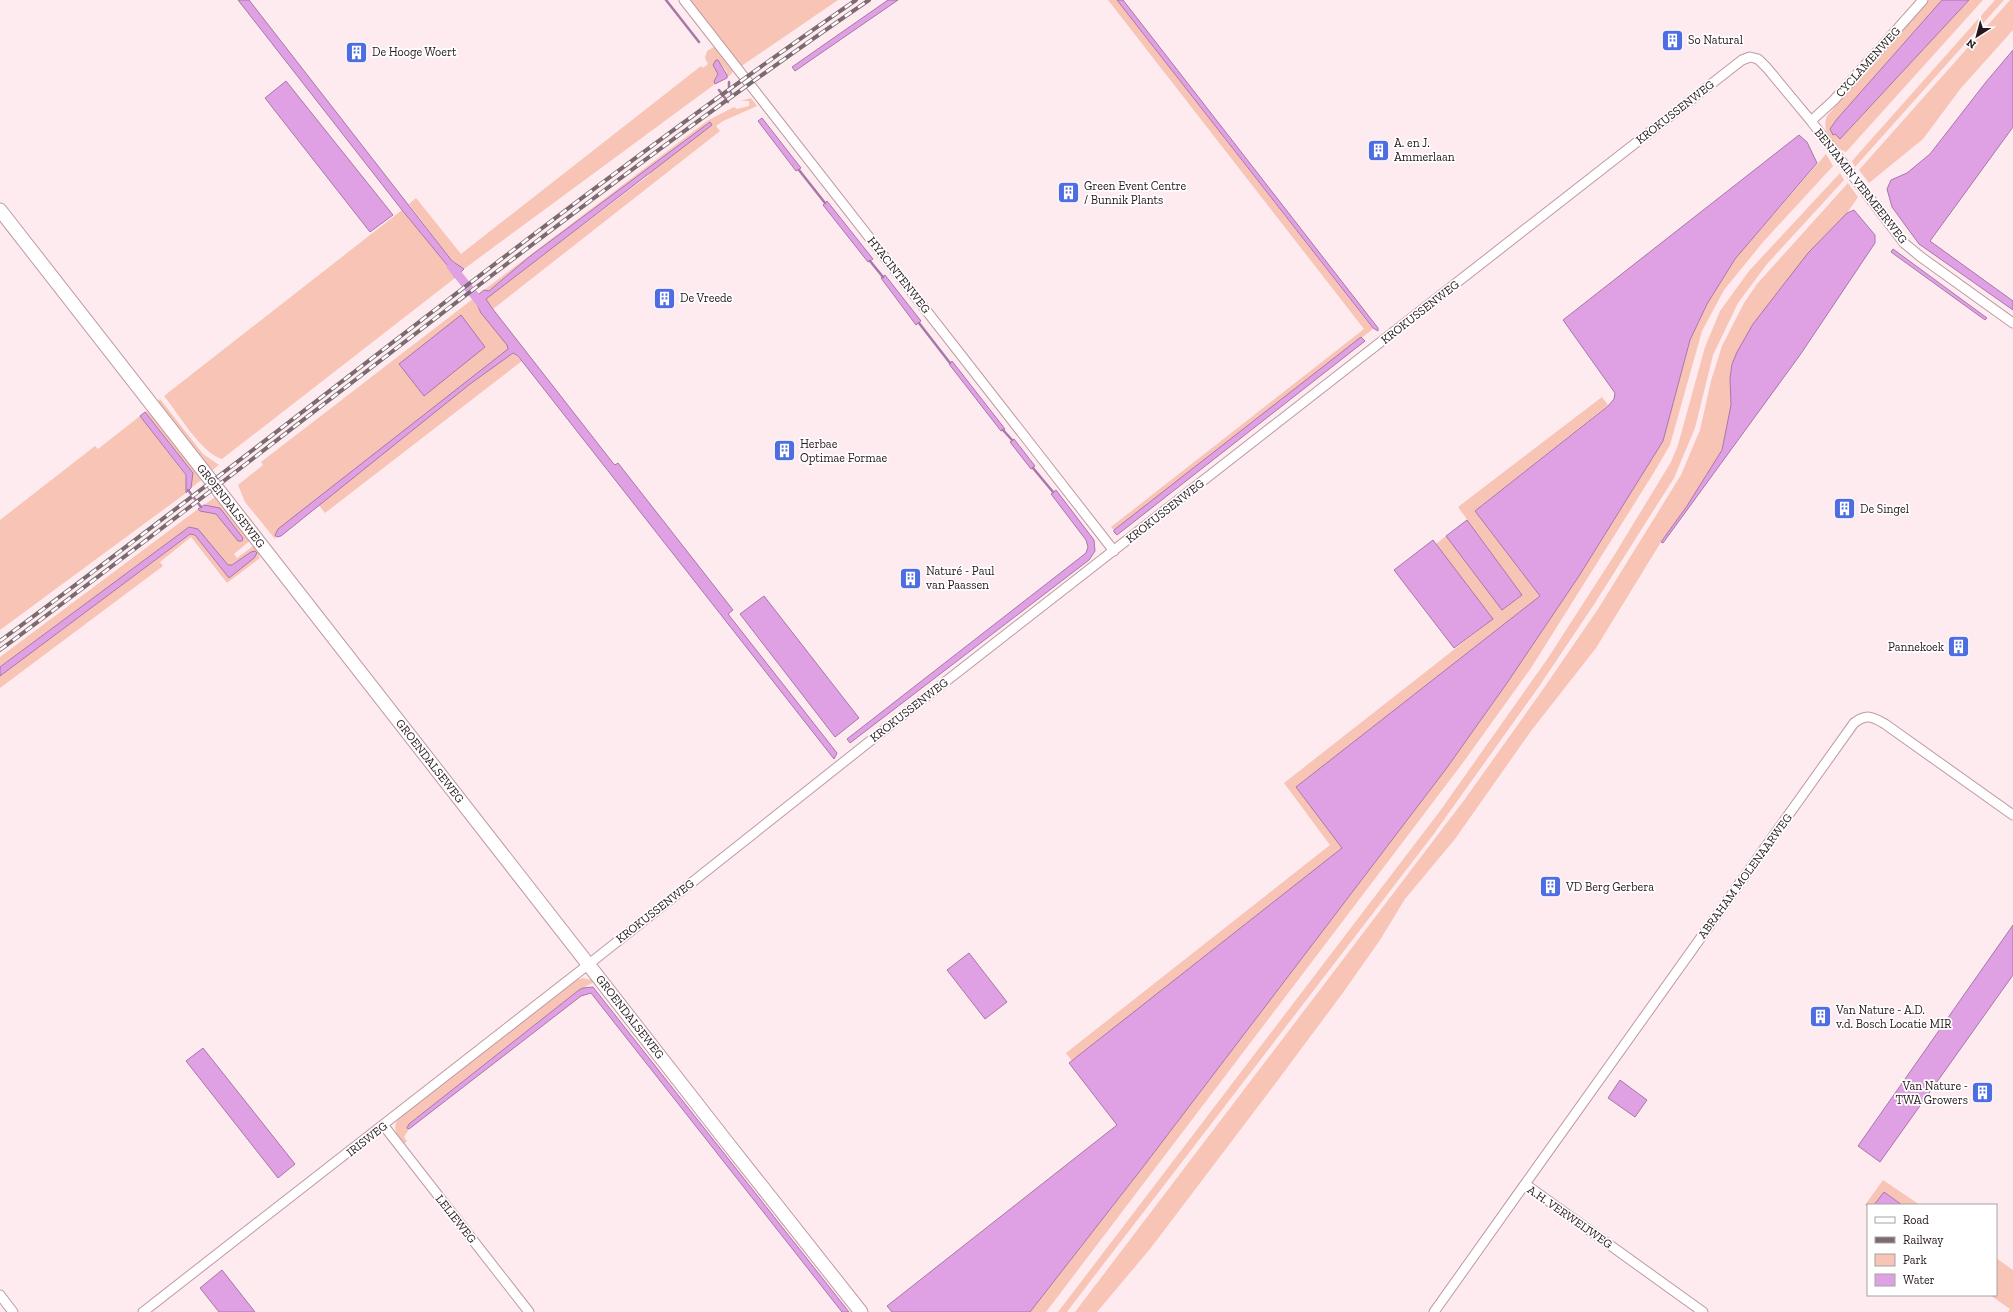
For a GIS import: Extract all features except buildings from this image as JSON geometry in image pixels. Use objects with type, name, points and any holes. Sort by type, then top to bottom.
[{"type":"street","name":"HYACINTENWEG","points":[[684,0],[1114,551]]},
{"type":"street","name":"CYCLAMENWEG","points":[[1811,121],[1834,100],[1923,0]]},
{"type":"street","name":"BENJAMIN VERMEERWEG","points":[[1742,60],[1750,57],[1758,59],[1811,121],[1904,243],[1921,257],[2013,323]]},
{"type":"street","name":"KROKUSSENWEG","points":[[589,964],[907,712],[1742,60]]},
{"type":"street","name":"GROENDALSEWEG","points":[[0,210],[861,1312]]},
{"type":"street","name":"ABRAHAM MOLENAARWEG","points":[[1525,1184],[1854,724],[1862,717],[1870,717],[1885,724],[2013,815]]},
{"type":"street","name":"IRISWEG","points":[[144,1312],[384,1126],[589,964]]},
{"type":"street","name":"LELIEWEG","points":[[384,1126],[529,1312]]},
{"type":"street","name":"A.H. VERWEIJWEG","points":[[1434,1312],[1525,1184],[1703,1312]]},
{"type":"street","points":[[0,1295],[13,1312]]},
{"type":"green space","points":[[688,0],[838,0],[740,67]]},
{"type":"green space","points":[[1108,0],[1117,0],[1373,329],[1114,530],[1111,527],[1364,329]]},
{"type":"green space","points":[[1929,0],[1942,0],[1837,119],[1831,128],[1840,139],[1969,0],[1983,0],[1846,152],[1841,150],[1829,138],[1825,127],[1827,116]]},
{"type":"green space","points":[[1995,0],[2004,0],[1855,167],[1852,161]]},
{"type":"green space","points":[[2010,0],[2013,0],[2013,30],[1961,88],[1923,139],[1869,183],[1859,170]]},
{"type":"green space","points":[[714,47],[733,72],[727,78],[727,72],[718,60],[718,74],[714,80],[715,84],[464,269],[452,261],[409,204],[416,198],[461,254],[701,66],[703,68],[708,64],[705,58],[707,51]]},
{"type":"green space","points":[[751,98],[757,106],[723,121],[716,126],[720,131],[493,309],[486,299],[490,295],[648,176],[653,170],[710,122],[529,257],[489,291],[484,290],[707,121],[734,107],[737,109],[749,106],[749,101],[741,101]]},
{"type":"green space","points":[[1826,154],[1833,166],[1763,242],[1724,290],[1702,331],[1670,445],[1531,668],[1462,764],[1046,1312],[1030,1312],[1143,1167],[1446,769],[1507,683],[1579,576],[1663,441],[1690,340],[1707,304],[1735,259]]},
{"type":"green space","points":[[1840,173],[1844,180],[1767,264],[1738,303],[1713,355],[1695,428],[1674,478],[1593,606],[1538,688],[1433,835],[1067,1312],[1058,1312],[1440,811],[1548,658],[1615,554],[1671,462],[1678,445],[1705,347],[1720,311],[1749,271]]},
{"type":"green space","points":[[1848,183],[1858,197],[1847,213],[1808,253],[1737,352],[1732,364],[1730,378],[1731,405],[1722,450],[1687,506],[1661,542],[1596,648],[1531,731],[1455,839],[1405,899],[1380,940],[1342,994],[1150,1249],[1097,1312],[1075,1312],[1465,799],[1546,685],[1598,609],[1681,475],[1700,430],[1711,381],[1722,346],[1744,303],[1757,284]]},
{"type":"green space","points":[[402,210],[452,271],[455,278],[222,459],[206,449],[190,432],[164,396]]},
{"type":"green space","points":[[474,298],[509,348],[278,533],[275,539],[245,502],[238,485],[263,465],[261,462]]},
{"type":"green space","points":[[513,353],[522,361],[325,513],[318,504],[470,384]]},
{"type":"green space","points":[[1602,397],[1608,405],[1475,511],[1540,596],[1296,787],[1342,848],[1072,1061],[1066,1053],[1330,845],[1284,783],[1493,619],[1436,544],[1446,536],[1502,610],[1522,595],[1458,507]]},
{"type":"green space","points":[[160,399],[203,454],[219,465],[211,471],[157,402]]},
{"type":"green space","points":[[150,408],[204,478],[191,488],[193,473],[145,412]]},
{"type":"green space","points":[[140,416],[186,476],[186,493],[0,630],[0,520],[95,446],[98,449]]},
{"type":"green space","points":[[218,495],[252,539],[234,554],[237,558],[256,544],[260,558],[227,583],[191,537],[160,562],[163,566],[0,688],[0,676],[190,534],[195,535],[229,578],[253,552],[232,566],[228,565],[189,527],[0,667],[0,657],[198,509],[216,514],[238,541],[220,508],[204,505]]},
{"type":"green space","points":[[583,978],[596,981],[579,990],[409,1124],[407,1128],[409,1129],[404,1137],[407,1141],[404,1144],[395,1128],[399,1118],[577,980]]},
{"type":"green space","points":[[1883,1180],[1919,1204],[1901,1204],[1884,1192],[1875,1204],[1867,1204],[1867,1206],[1865,1205]]},
{"type":"green space","points":[[1997,1259],[2013,1270],[2013,1312],[2008,1312],[2010,1309],[1991,1296],[1997,1296]]},
{"type":"water","points":[[238,0],[249,0],[452,261],[464,269],[455,278],[452,271],[402,210]]},
{"type":"water","points":[[888,0],[898,0],[795,71],[792,67]]},
{"type":"water","points":[[1117,0],[1123,0],[1378,328],[1378,331],[1373,328]]},
{"type":"water","points":[[1942,0],[1969,0],[1840,139],[1835,134],[1833,135],[1830,129],[1837,119]]},
{"type":"water","points":[[2013,50],[2013,127],[1930,241],[2013,301],[2013,310],[1919,244],[1892,207],[1887,189],[1891,180],[1907,173],[1930,154]]},
{"type":"water","points":[[716,60],[718,60],[727,75],[727,78],[715,84],[714,81],[718,74],[713,65]]},
{"type":"water","points":[[286,81],[393,215],[370,232],[265,98]]},
{"type":"water","points":[[762,118],[801,168],[796,171],[758,121]]},
{"type":"water","points":[[710,122],[712,125],[486,299],[613,463],[615,465],[618,463],[733,610],[728,614],[837,753],[834,759],[518,356],[513,353],[470,384],[281,536],[277,537],[275,535],[278,529],[508,349],[507,345],[481,313],[474,298],[484,290],[489,291],[529,257]]},
{"type":"water","points":[[1799,135],[1807,142],[1817,163],[1735,259],[1707,304],[1690,340],[1663,441],[1579,576],[1507,683],[1446,769],[1143,1167],[1030,1312],[892,1312],[887,1306],[1117,1125],[1069,1063],[1342,848],[1296,787],[1540,596],[1475,511],[1608,406],[1614,399],[1615,393],[1563,320]]},
{"type":"water","points":[[827,201],[873,259],[868,262],[823,205]]},
{"type":"water","points":[[1854,210],[1875,235],[1875,243],[1800,355],[1663,543],[1661,542],[1687,506],[1722,450],[1731,405],[1730,378],[1732,364],[1753,324],[1808,253],[1847,213]]},
{"type":"water","points":[[1893,249],[1987,318],[1985,320],[1891,252]]},
{"type":"water","points":[[885,275],[921,321],[916,325],[881,278]]},
{"type":"water","points":[[461,315],[485,347],[424,396],[399,364]]},
{"type":"water","points":[[1361,337],[1365,341],[1117,535],[1114,532],[1114,530]]},
{"type":"water","points":[[952,361],[1005,429],[1001,431],[949,364]]},
{"type":"water","points":[[145,412],[193,473],[191,488],[186,493],[186,475],[140,416]]},
{"type":"water","points":[[1014,439],[1035,466],[1031,469],[1010,442]]},
{"type":"water","points":[[1056,490],[1094,540],[1095,551],[1089,560],[850,743],[847,739],[1086,553],[1088,547],[1086,540],[1051,494]]},
{"type":"water","points":[[204,505],[220,508],[243,538],[242,541],[238,541],[216,514],[200,511],[198,509]]},
{"type":"water","points":[[1467,520],[1522,595],[1502,610],[1446,536]]},
{"type":"water","points":[[189,527],[198,529],[228,565],[232,565],[251,552],[255,551],[257,553],[254,558],[229,578],[195,535],[190,534],[0,676],[0,667]]},
{"type":"water","points":[[1433,540],[1493,619],[1454,648],[1394,570]]},
{"type":"water","points":[[764,596],[859,718],[835,737],[740,614]]},
{"type":"water","points":[[2013,925],[2013,975],[1880,1162],[1858,1146]]},
{"type":"water","points":[[969,953],[1007,1002],[985,1019],[947,970]]},
{"type":"water","points":[[593,987],[849,1312],[842,1312],[591,993],[581,996],[409,1129],[407,1128],[409,1124],[579,990]]},
{"type":"water","points":[[203,1048],[295,1164],[278,1178],[186,1061]]},
{"type":"water","points":[[1620,1080],[1647,1100],[1635,1117],[1608,1098]]},
{"type":"water","points":[[1884,1192],[1901,1204],[1875,1204]]},
{"type":"water","points":[[222,1270],[255,1312],[219,1312],[200,1288]]},
{"type":"waterway","points":[[666,0],[699,42]]},
{"type":"waterway","points":[[729,82],[729,89],[733,97]]},
{"type":"waterway","points":[[719,90],[728,102]]},
{"type":"waterway","points":[[799,170],[825,203]]},
{"type":"waterway","points":[[870,261],[883,277]]},
{"type":"waterway","points":[[451,266],[483,306]]},
{"type":"waterway","points":[[919,323],[950,363]]},
{"type":"waterway","points":[[1003,430],[1012,440]]},
{"type":"waterway","points":[[1033,468],[1053,492]]},
{"type":"waterway","points":[[188,490],[201,507]]},
{"type":"railway","points":[[0,641],[532,236],[747,77],[856,0]]},
{"type":"railway","points":[[0,650],[109,569],[539,239],[758,78],[869,0]]},
{"type":"place","name":"So Natural","points":[[1672,40]]},
{"type":"place","name":"De Hooge Woert","points":[[356,52]]},
{"type":"place","name":"A. en J. Ammerlaan","points":[[1378,150]]},
{"type":"place","name":"Green Event Centre / Bunnik Plants","points":[[1068,193]]},
{"type":"place","name":"De Vreede","points":[[664,298]]},
{"type":"place","name":"Herbae Optimae Formae","points":[[785,451]]},
{"type":"place","name":"De Singel","points":[[1844,509]]},
{"type":"place","name":"Naturé - Paul van Paassen","points":[[910,578]]},
{"type":"place","name":"Pannekoek","points":[[1959,647]]},
{"type":"place","name":"VD Berg Gerbera","points":[[1551,887]]},
{"type":"place","name":"Van Nature - A.D. v.d. Bosch Locatie MIR","points":[[1821,1017]]},
{"type":"place","name":"Van Nature - TWA Growers","points":[[1983,1093]]}]
